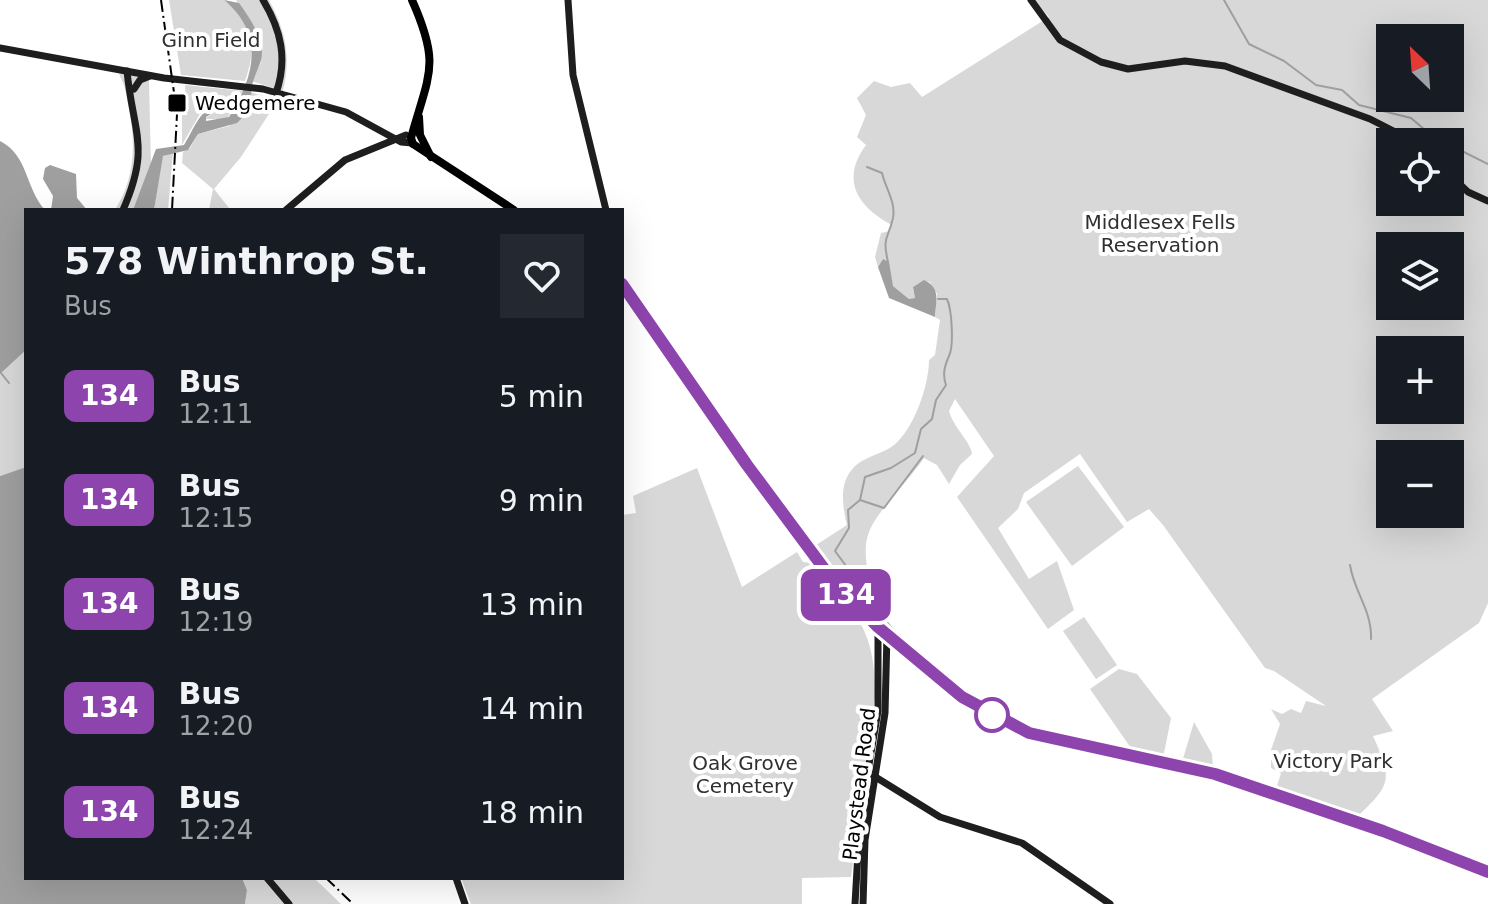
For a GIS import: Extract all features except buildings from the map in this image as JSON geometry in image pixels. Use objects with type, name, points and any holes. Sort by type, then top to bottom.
[{"type":"main road","points":[[263,0],[280,38],[282,74],[276,93]]},
{"type":"main road","points":[[412,0],[431,51],[430,70],[414,138]]},
{"type":"main road","points":[[568,0],[573,75],[606,208]]},
{"type":"main road","points":[[1031,0],[1060,40],[1093,59],[1128,69],[1185,61],[1220,64],[1388,128]]},
{"type":"main road","points":[[0,48],[151,76],[256,88],[341,110],[398,140]]},
{"type":"main road","points":[[130,71],[133,102]]},
{"type":"main road","points":[[124,208],[140,161],[130,71]]},
{"type":"main road","points":[[256,88],[273,83],[282,74]]},
{"type":"main road","points":[[134,89],[140,80],[151,76]]},
{"type":"main road","points":[[387,132],[414,138],[431,157],[511,208]]},
{"type":"main road","points":[[288,208],[343,161],[398,140],[414,138]]},
{"type":"main road","points":[[1464,188],[1488,201]]},
{"type":"main road","points":[[624,287],[821,566],[878,627],[962,697],[1029,733],[1215,774],[1407,840],[1488,872]]},
{"type":"main road","name":"Playstead Road","points":[[878,627],[882,668]]},
{"type":"main road","name":"Playstead Road","points":[[863,904],[865,840],[887,634]]},
{"type":"main road","points":[[873,775],[940,817],[1022,843],[1110,904]]},
{"type":"main road","name":"Playstead Road","points":[[855,904],[856,856],[873,775]]},
{"type":"main road","points":[[269,880],[289,904]]},
{"type":"main road","points":[[457,880],[465,904]]},
{"type":"green space","name":"Ginn Field","points":[[169,0],[224,0],[234,9],[251,37],[251,57],[245,81],[181,75]]},
{"type":"green space","points":[[236,0],[269,0],[285,44],[287,67],[283,91],[251,81],[261,63],[261,42]]},
{"type":"green space","name":"Middlesex Fells Reservation","points":[[1034,0],[1488,0],[1488,603],[1479,623],[1372,699],[1393,731],[1373,736],[1384,763],[1385,781],[1377,797],[1357,817],[1276,789],[1281,773],[1271,768],[1271,750],[1280,724],[1271,709],[1282,714],[1291,709],[1301,713],[1306,701],[1326,706],[1265,668],[1163,525],[1149,509],[1127,522],[1080,454],[1024,493],[1018,509],[998,528],[1029,579],[1057,561],[1074,610],[1048,629],[957,497],[994,456],[955,399],[949,411],[972,454],[960,465],[949,484],[937,465],[924,458],[879,515],[866,544],[872,586],[898,636],[859,601],[813,547],[847,525],[843,497],[850,471],[901,438],[914,418],[923,394],[929,360],[935,355],[940,320],[935,317],[937,294],[930,282],[923,281],[913,287],[915,298],[909,299],[893,286],[883,259],[878,267],[875,257],[881,233],[890,231],[890,224],[861,200],[854,180],[858,157],[866,145],[857,137],[866,115],[857,98],[874,81],[891,87],[910,83],[922,97],[1049,17]]},
{"type":"green space","points":[[119,72],[149,80],[151,166],[134,208],[116,208],[128,181],[133,151]]},
{"type":"green space","points":[[185,85],[243,91],[227,119],[204,119],[228,103],[201,112],[182,145],[182,115],[187,115]]},
{"type":"green space","points":[[250,92],[278,100],[241,157],[214,189],[229,208],[209,208],[213,189],[182,163],[183,152],[190,148],[198,134],[229,126],[253,107]]},
{"type":"green space","points":[[173,152],[168,208],[154,208],[162,157]]},
{"type":"green space","points":[[24,352],[24,468],[0,476],[0,374]]},
{"type":"green space","points":[[1078,466],[1124,527],[1072,566],[1026,502]]},
{"type":"green space","name":"Oak Grove Cemetery","points":[[697,468],[742,587],[797,552],[803,562],[812,563],[840,595],[867,637],[872,654],[875,697],[851,877],[802,878],[802,904],[471,904],[462,880],[624,880],[624,515],[636,513],[633,496]]},
{"type":"green space","points":[[1084,617],[1117,665],[1096,679],[1063,631]]},
{"type":"green space","points":[[1119,669],[1137,674],[1171,718],[1163,758],[1133,751],[1090,689]]},
{"type":"green space","points":[[1194,722],[1212,754],[1213,769],[1182,762]]},
{"type":"green space","points":[[243,880],[316,880],[341,904],[245,904],[247,890]]},
{"type":"shaded area","points":[[224,0],[239,3],[253,25],[262,49],[251,91],[253,107],[237,123],[198,134],[188,150],[163,156],[154,208],[134,208],[156,149],[184,145],[205,111],[229,102],[206,117],[206,121],[229,117],[238,102],[250,71],[252,56],[246,27]]},
{"type":"shaded area","points":[[0,141],[22,164],[44,208],[24,208],[24,352],[0,374]]},
{"type":"shaded area","points":[[50,165],[76,174],[77,198],[85,208],[51,208],[53,196],[43,179],[45,168]]},
{"type":"shaded area","points":[[883,259],[889,262],[893,286],[909,299],[915,298],[913,287],[924,280],[933,287],[935,317],[889,298],[878,267]]},
{"type":"shaded area","points":[[24,468],[24,880],[243,880],[247,890],[245,904],[0,904],[0,476]]},
{"type":"waterway","points":[[1224,0],[1249,44],[1284,61],[1316,85],[1342,90],[1359,105],[1411,118],[1423,128]]},
{"type":"waterway","points":[[1464,152],[1488,164]]},
{"type":"waterway","points":[[867,167],[882,173],[893,206],[886,242],[888,262]]},
{"type":"waterway","points":[[874,610],[855,589],[852,574],[835,551],[849,528],[848,510],[860,500],[865,477],[891,468],[915,453],[921,429],[932,419],[936,400],[946,385],[944,373],[952,344],[951,319],[947,299],[938,299]]},
{"type":"waterway","points":[[1,373],[9,383]]},
{"type":"waterway","points":[[860,500],[884,508],[923,456]]},
{"type":"waterway","points":[[1350,565],[1369,619],[1371,639]]},
{"type":"waterway","points":[[880,616],[898,634]]},
{"type":"railway","points":[[161,0],[177,114],[172,208]]},
{"type":"railway","points":[[328,880],[353,904]]},
{"type":"bus line","name":"134","points":[[624,287],[747,465],[831,578],[878,627],[948,688],[1006,723],[1029,733],[1215,774],[1383,831],[1488,872]]},
{"type":"place","name":"Wedgemere","points":[[177,103]]},
{"type":"park label","name":"Victory Park","points":[[1333,761]]}]
